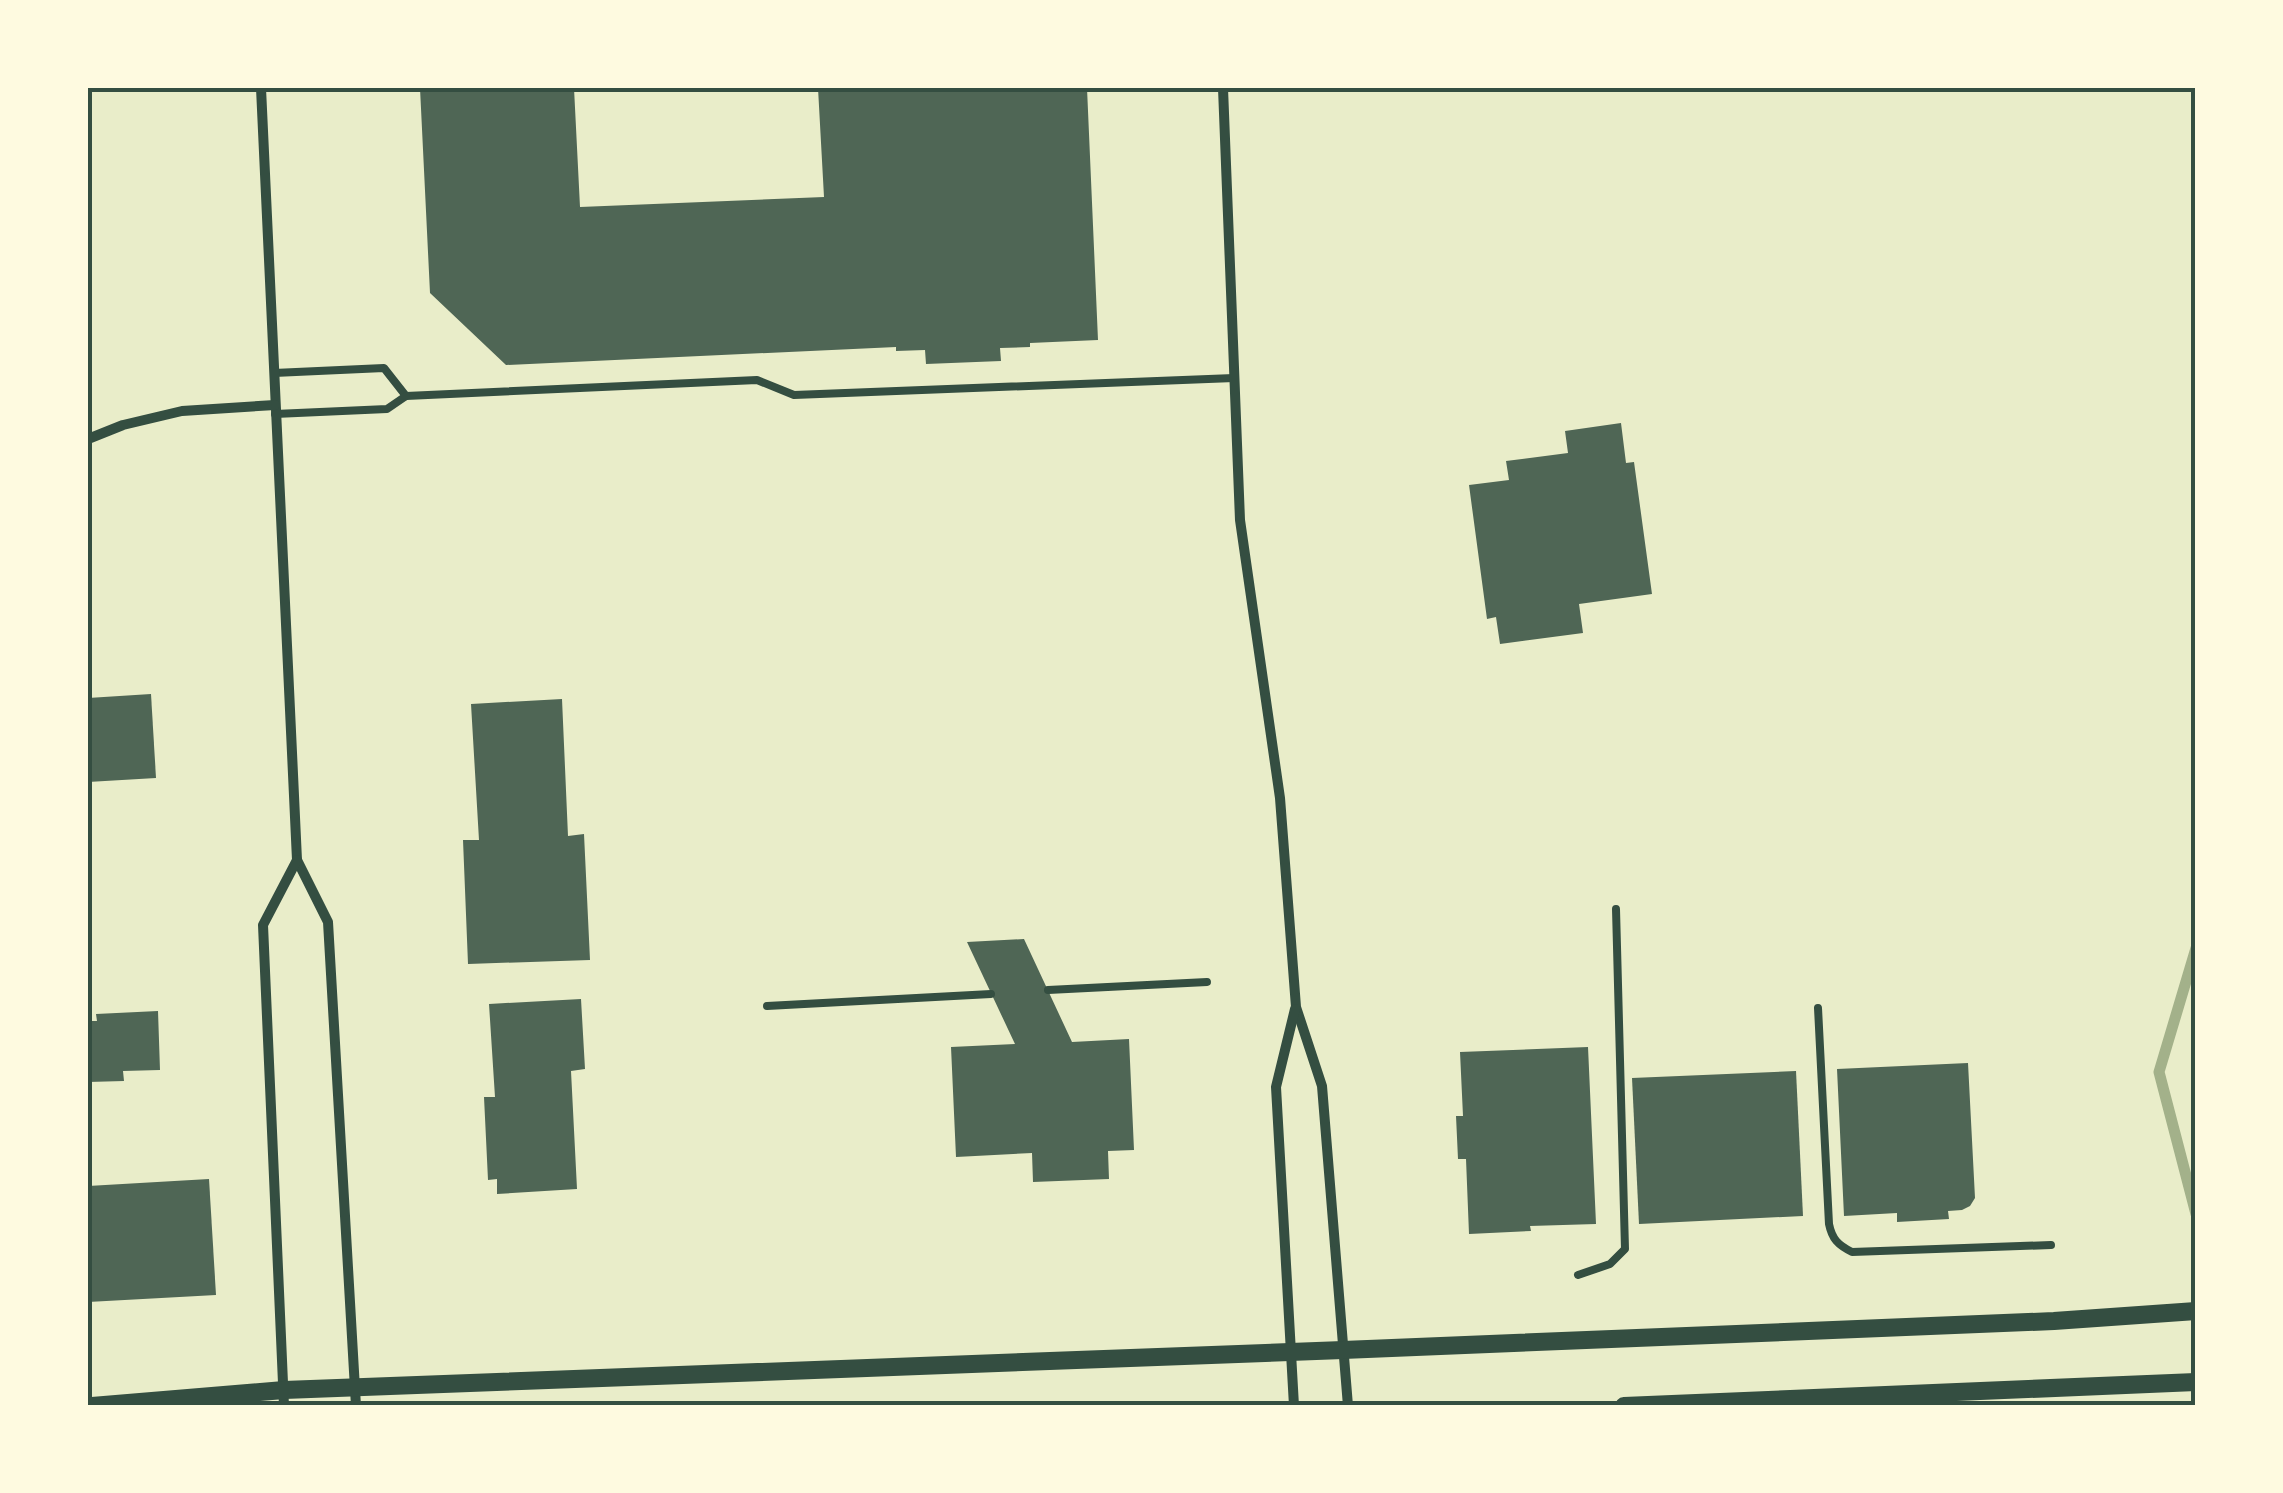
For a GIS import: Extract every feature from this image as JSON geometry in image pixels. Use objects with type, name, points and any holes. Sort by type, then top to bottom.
[{"type":"street","points":[[261,88],[297,860],[328,922],[355,1396]]},
{"type":"street","points":[[1223,88],[1240,520],[1280,798],[1296,1007],[1322,1086],[1348,1406]]},
{"type":"street","points":[[88,439],[123,425],[182,411],[275,410]]},
{"type":"street","points":[[284,1398],[263,925],[297,860]]},
{"type":"street","points":[[1294,1406],[1276,1087],[1296,1007]]},
{"type":"street","points":[[92,1406],[2054,1321],[2186,1311]]},
{"type":"street","points":[[1624,1406],[2188,1383]]},
{"type":"lane","points":[[274,372],[384,368],[406,396]]},
{"type":"lane","points":[[275,410],[386,409],[406,396],[757,380],[794,395],[1234,378]]},
{"type":"lane","points":[[1578,1275],[1610,1264],[1625,1249],[1616,908]]},
{"type":"lane","points":[[1048,990],[1207,982]]},
{"type":"lane","points":[[768,1006],[991,994]]},
{"type":"lane","points":[[1818,1008],[1829,1224],[1839,1246],[1852,1252],[2051,1245]]},
{"type":"building","points":[[420,88],[574,88],[580,207],[824,197],[818,88],[1087,88],[1098,340],[1000,348],[1001,361],[926,364],[925,350],[896,351],[896,347],[506,365],[430,293]]},
{"type":"building","points":[[1621,423],[1626,463],[1634,462],[1652,594],[1579,604],[1583,633],[1500,644],[1496,617],[1487,619],[1469,485],[1509,480],[1506,461],[1568,453],[1565,431]]},
{"type":"building","points":[[151,694],[156,778],[88,782],[88,698]]},
{"type":"building","points":[[562,699],[568,836],[584,834],[590,960],[468,964],[463,840],[479,840],[471,704]]},
{"type":"building","points":[[1024,939],[1072,1042],[1129,1039],[1134,1150],[1108,1151],[1109,1179],[1033,1182],[1032,1153],[956,1157],[951,1047],[1015,1044],[967,942]]},
{"type":"building","points":[[581,999],[585,1069],[571,1071],[577,1189],[497,1194],[497,1179],[488,1180],[484,1097],[495,1097],[489,1004]]},
{"type":"building","points":[[158,1011],[160,1070],[123,1071],[124,1081],[88,1082],[88,1021],[97,1021],[96,1014]]},
{"type":"building","points":[[1588,1047],[1596,1224],[1530,1226],[1531,1231],[1469,1234],[1466,1159],[1458,1159],[1456,1116],[1463,1116],[1460,1052]]},
{"type":"building","points":[[1968,1063],[1975,1198],[1970,1206],[1948,1211],[1949,1219],[1897,1222],[1897,1213],[1844,1216],[1837,1069]]},
{"type":"building","points":[[1796,1071],[1803,1216],[1639,1224],[1632,1078]]},
{"type":"building","points":[[209,1179],[216,1295],[88,1302],[88,1186]]},
{"type":"waterway","points":[[2196,948],[2159,1072],[2196,1214]]}]
